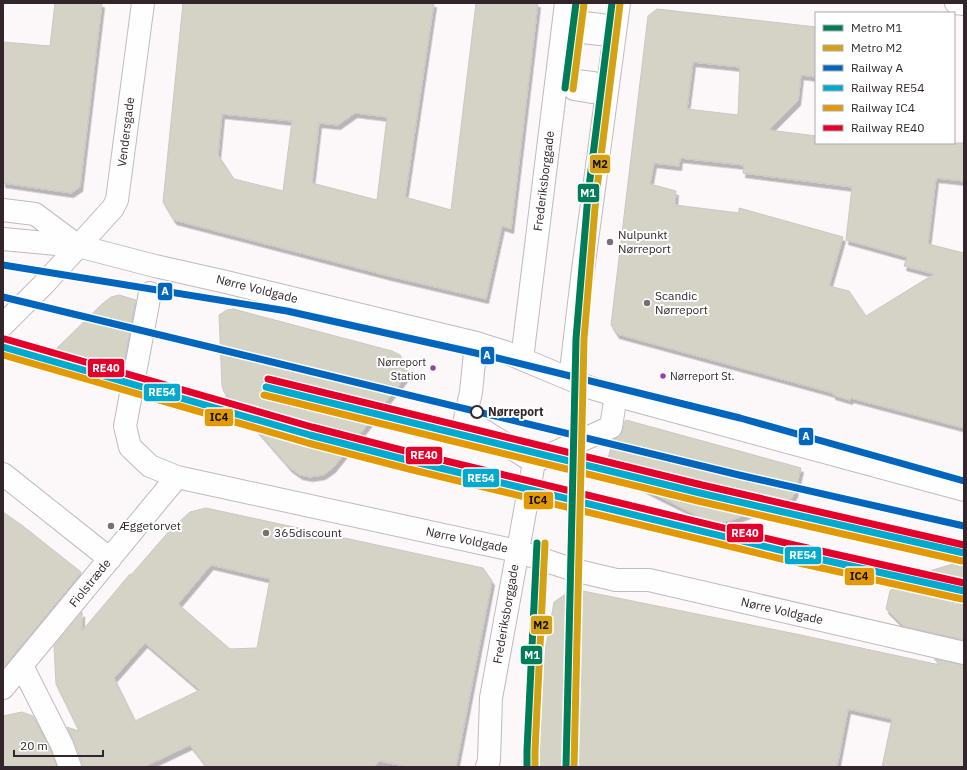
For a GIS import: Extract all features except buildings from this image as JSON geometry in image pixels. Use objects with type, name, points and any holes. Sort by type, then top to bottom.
[{"type":"street","name":"Vendersgade","points":[[3,325],[44,284],[113,208],[117,200],[143,3]]},
{"type":"street","name":"Frederiksborggade","points":[[522,359],[566,3]]},
{"type":"street","points":[[570,379],[583,270],[620,3]]},
{"type":"street","points":[[956,3],[964,4]]},
{"type":"street","name":"Nørre Voldgade","points":[[3,210],[35,214],[78,246]]},
{"type":"street","name":"Nørre Voldgade","points":[[3,238],[78,246],[476,344],[522,359],[591,388],[964,490]]},
{"type":"street","name":"Nørre Voldgade","points":[[150,294],[125,426],[130,447],[150,466],[177,477],[517,551],[574,570],[616,580],[649,580],[964,653]]},
{"type":"street","points":[[476,344],[471,392],[465,419],[534,462],[611,428],[616,395]]},
{"type":"street","name":"Frederiksborggade","points":[[487,767],[489,760],[491,698],[534,462]]},
{"type":"street","points":[[3,474],[110,559]]},
{"type":"street","name":"Fiolstræde","points":[[3,688],[177,477]]},
{"type":"street","points":[[22,666],[62,745],[70,767]]},
{"type":"metro line","name":"M1","points":[[565,88],[576,3]]},
{"type":"metro line","name":"M1","points":[[566,767],[576,339],[588,195],[612,3]]},
{"type":"metro line","name":"M2","points":[[573,89],[584,4]]},
{"type":"metro line","name":"M2","points":[[574,767],[584,339],[596,196],[620,4]]},
{"type":"metro line","name":"M1","points":[[527,767],[537,543]]},
{"type":"metro line","name":"M2","points":[[535,767],[545,543]]},
{"type":"rail line","name":"A","points":[[3,265],[287,311],[489,356],[740,418],[964,481]]},
{"type":"rail line","name":"A","points":[[3,297],[739,475],[964,526]]},
{"type":"rail line","name":"RE40","points":[[5,339],[312,427],[413,453],[794,545],[964,583]]},
{"type":"rail line","name":"RE54","points":[[3,347],[310,435],[411,461],[792,553],[964,591]]},
{"type":"rail line","name":"IC4","points":[[3,355],[308,443],[409,469],[790,561],[962,599]]},
{"type":"rail line","name":"RE40","points":[[268,379],[702,485],[964,545]]},
{"type":"rail line","name":"RE54","points":[[266,387],[700,493],[964,553]]},
{"type":"rail line","name":"IC4","points":[[264,395],[698,501],[962,561]]},
{"type":"place","name":"Nulpunkt Nørreport","points":[[610,242]]},
{"type":"place","name":"Scandic Nørreport","points":[[647,303]]},
{"type":"place","name":"Nørreport Station","points":[[433,368]]},
{"type":"place","name":"Nørreport St.","points":[[663,376]]},
{"type":"place","name":"Nørreport","points":[[477,412]]},
{"type":"place","name":"Æggetorvet","points":[[111,526]]},
{"type":"place","name":"365discount","points":[[266,533]]}]
